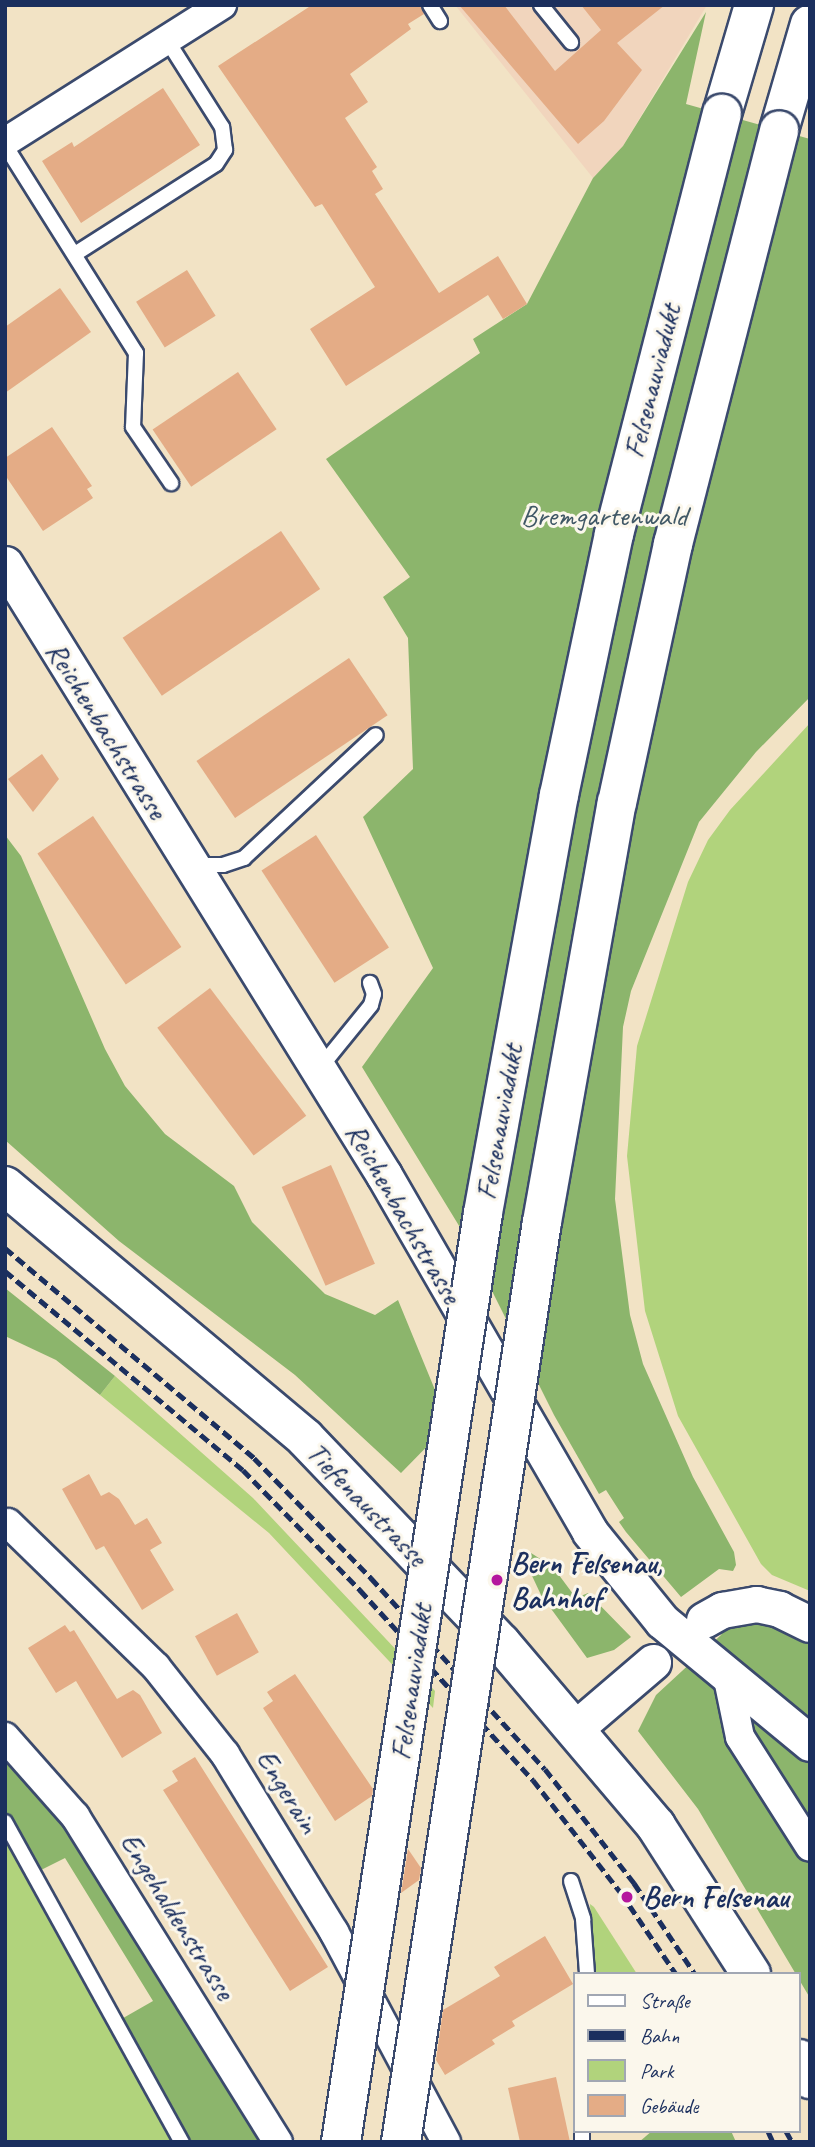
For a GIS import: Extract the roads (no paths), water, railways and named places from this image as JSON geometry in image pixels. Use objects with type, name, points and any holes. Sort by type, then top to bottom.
[{"type":"main road","name":"Felsenauviadukt","points":[[341,2142],[471,1291],[559,794],[626,484],[722,114],[754,5]]},
{"type":"main road","name":"Felsenauviadukt","points":[[401,2142],[542,1222],[617,803],[676,532],[779,130],[810,24]]},
{"type":"main road","name":"Tiefenaustrasse","points":[[5,1186],[304,1438],[577,1727],[669,1843],[750,1972]]},
{"type":"main road","points":[[801,2062],[810,2078]]},
{"type":"street","points":[[5,143],[222,5]]},
{"type":"street","name":"Reichenbachstrasse","points":[[5,564],[384,1175],[590,1532],[639,1597],[728,1679],[810,1742]]},
{"type":"street","name":"Engerain","points":[[8,1523],[156,1667],[225,1754],[334,1932],[446,2142]]},
{"type":"street","points":[[704,1620],[722,1610],[756,1604],[779,1609],[810,1624]]},
{"type":"street","points":[[577,1727],[653,1662]]},
{"type":"street","points":[[728,1679],[740,1737],[810,1847]]},
{"type":"street","name":"Engehaldenstrasse","points":[[5,1737],[75,1816],[278,2142]]},
{"type":"lane","points":[[430,5],[440,21]]},
{"type":"lane","points":[[541,5],[571,41]]},
{"type":"lane","points":[[75,254],[216,164],[225,150],[222,127],[167,40]]},
{"type":"lane","points":[[5,143],[136,353],[133,427],[171,483]]},
{"type":"lane","points":[[191,865],[223,865],[244,858],[376,735]]},
{"type":"lane","points":[[316,1066],[328,1058],[371,1005],[374,994],[370,983]]},
{"type":"lane","points":[[5,1822],[182,2142]]},
{"type":"lane","points":[[571,1881],[583,1919],[587,1972]]},
{"type":"railway","points":[[5,1248],[254,1458],[371,1578],[545,1769],[634,1883],[694,1972]]},
{"type":"railway","points":[[5,1271],[243,1470],[360,1590],[533,1780],[621,1893],[675,1972]]},
{"type":"railway","points":[[769,2133],[773,2142]]},
{"type":"railway","points":[[787,2133],[792,2142]]},
{"type":"place","name":"Bern Felsenau, Bahnhof","points":[[497,1580]]},
{"type":"place","name":"Bern Felsenau","points":[[627,1897]]},
{"type":"park label","name":"Bremgartenwald","points":[[604,515]]}]
